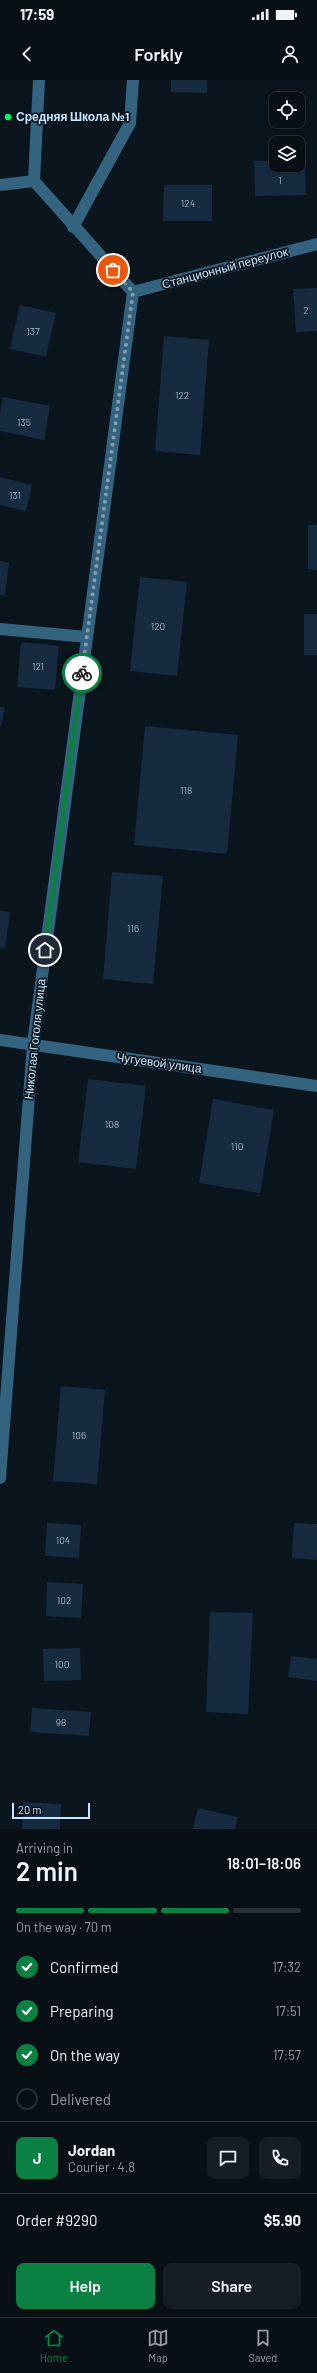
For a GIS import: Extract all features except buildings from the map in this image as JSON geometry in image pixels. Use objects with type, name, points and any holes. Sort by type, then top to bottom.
[{"type":"street","points":[[39,80],[34,181],[133,292]]},
{"type":"street","points":[[74,227],[130,123],[133,80]]},
{"type":"street","points":[[0,185],[34,181]]},
{"type":"street","name":"Станционный переулок","points":[[133,292],[317,244]]},
{"type":"street","name":"Николая Гоголя улица","points":[[0,1478],[32,1044],[133,292]]},
{"type":"street","points":[[0,629],[87,637]]},
{"type":"street","name":"Чугуевой улица","points":[[0,1040],[317,1086]]},
{"type":"way so far","points":[[82,673],[133,292],[113,270]]},
{"type":"place","name":"Средняя Школа №1","points":[[8,117]]},
{"type":"route","points":[[45,950],[82,673]]}]
